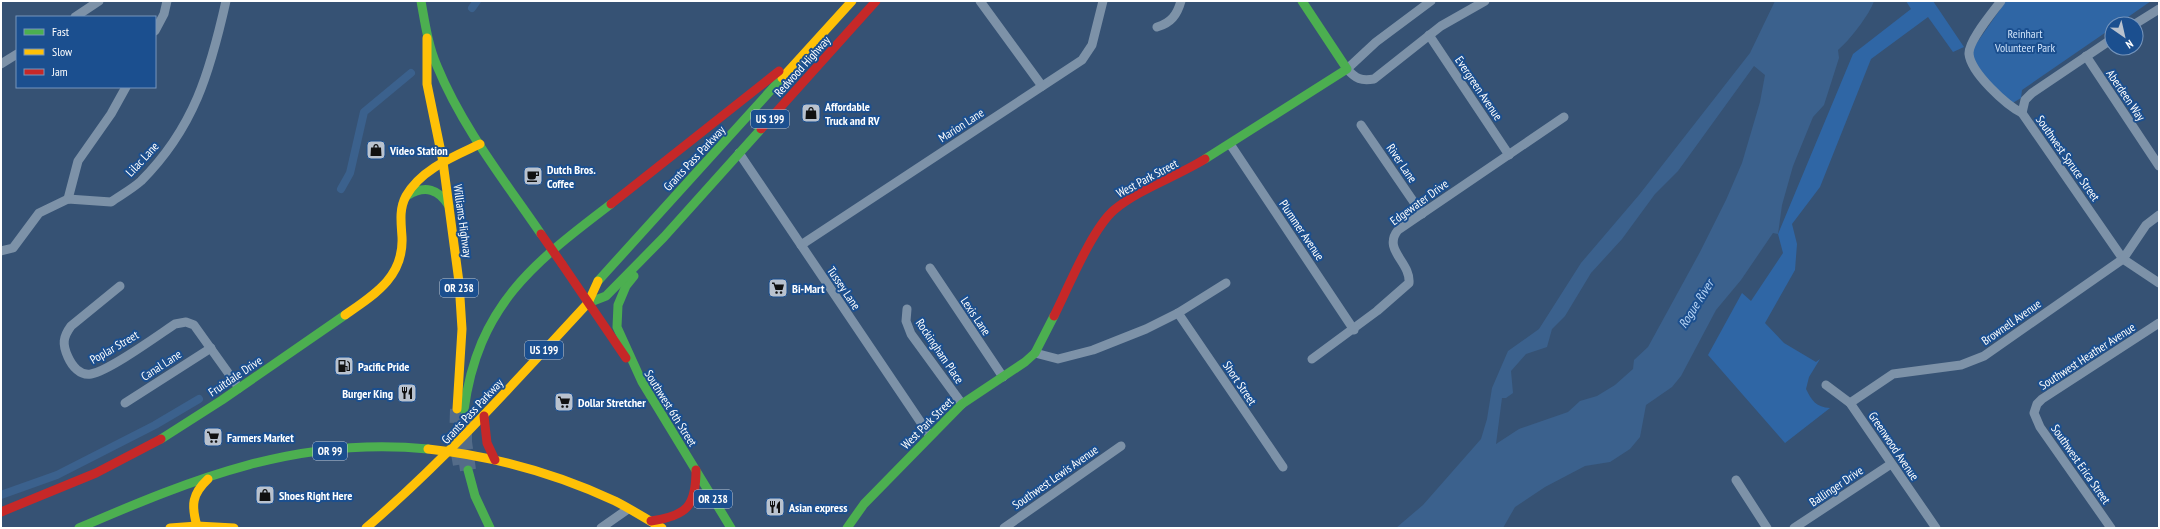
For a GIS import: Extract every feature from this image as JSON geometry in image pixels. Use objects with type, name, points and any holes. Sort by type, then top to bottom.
[{"type":"main road","name":"Williams Highway","points":[[421,1],[427,38],[427,84],[443,162],[459,282],[462,329],[460,410],[481,344],[497,310],[523,277],[577,230],[784,67],[823,34]]},
{"type":"main road","name":"Redwood Highway","points":[[823,34],[852,1]]},
{"type":"main road","name":"Redwood Highway","points":[[664,236],[876,1]]},
{"type":"main road","points":[[1302,1],[1347,69]]},
{"type":"main road","name":"Grants Pass Parkway","points":[[366,528],[409,492],[484,416],[588,302],[596,283],[823,34]]},
{"type":"main road","name":"Williams Highway","points":[[427,38],[448,93],[480,144],[588,302]]},
{"type":"main road","name":"West Park Street","points":[[847,528],[864,504],[962,404],[1003,377],[1035,353],[1096,233],[1108,215],[1128,200],[1186,171],[1347,69]]},
{"type":"main road","name":"Fruitdale Drive","points":[[1,512],[69,486],[127,458],[181,426],[239,388],[385,286],[394,275],[401,262],[403,251],[401,213],[404,200],[418,181],[443,162],[480,144]]},
{"type":"main road","points":[[408,195],[418,190],[429,188],[441,193],[450,206]]},
{"type":"main road","name":"Grants Pass Parkway","points":[[588,302],[606,296],[664,236]]},
{"type":"main road","points":[[642,382],[617,327],[618,305],[626,286],[664,236]]},
{"type":"main road","name":"Southwest 6th Street","points":[[588,302],[642,382],[731,528]]},
{"type":"main road","points":[[484,416],[487,443],[495,460]]},
{"type":"main road","name":"OR 99","points":[[79,528],[136,502],[213,475],[272,459],[335,450],[389,448],[450,452],[495,460],[545,472],[628,509],[662,528]]},
{"type":"main road","points":[[651,521],[670,519],[682,514],[691,503],[696,490],[696,470]]},
{"type":"main road","points":[[482,528],[468,498],[464,471],[490,528]]},
{"type":"main road","points":[[197,526],[192,500],[194,492],[213,475]]},
{"type":"main road","points":[[97,528],[106,516]]},
{"type":"main road","points":[[170,528],[197,526],[234,528]]},
{"type":"street","points":[[76,16],[99,1]]},
{"type":"street","points":[[156,29],[164,14],[167,1]]},
{"type":"street","name":"Lilac Lane","points":[[1,251],[13,248],[39,213],[68,199],[111,202],[140,182],[176,139],[199,97],[216,46],[226,1]]},
{"type":"street","points":[[980,1],[1042,86]]},
{"type":"street","name":"Marion Lane","points":[[801,245],[1082,60],[1092,45],[1103,1]]},
{"type":"street","points":[[1157,27],[1169,22],[1175,16],[1181,1]]},
{"type":"street","points":[[1431,1],[1376,42],[1347,69],[1356,78],[1363,80],[1374,79],[1429,35],[1456,17],[1485,1]]},
{"type":"street","name":"Southwest Spruce Street","points":[[2001,1],[1973,42],[1969,54],[1983,80],[2013,109],[2022,113],[2123,259],[2159,283]]},
{"type":"street","points":[[2144,19],[2159,9]]},
{"type":"street","name":"Evergreen Avenue","points":[[1429,35],[1509,155]]},
{"type":"street","points":[[2022,113],[2026,100],[2032,93],[2104,44]]},
{"type":"street","points":[[1,64],[16,55]]},
{"type":"street","name":"Aberdeen Way","points":[[2086,56],[2159,166]]},
{"type":"street","points":[[68,199],[78,161],[111,114],[125,88]]},
{"type":"street","name":"Edgewater Drive","points":[[1312,359],[1354,330],[1389,302],[1409,282],[1409,273],[1396,253],[1392,240],[1398,230],[1564,117]]},
{"type":"street","name":"River Lane","points":[[1361,125],[1422,214]]},
{"type":"street","name":"Plummer Avenue","points":[[1230,144],[1354,330]]},
{"type":"street","name":"Tussey Lane","points":[[739,153],[930,436]]},
{"type":"street","name":"Brownell Avenue","points":[[1850,403],[1892,374],[1961,365],[1980,358],[2123,259],[2146,225],[2159,215]]},
{"type":"street","name":"Lexis Lane","points":[[930,268],[1003,377]]},
{"type":"street","points":[[1035,353],[1058,359],[1071,357],[1119,340],[1178,313],[1226,283]]},
{"type":"street","name":"Poplar Street","points":[[120,286],[71,326],[65,334],[63,343],[68,357],[76,370],[83,374],[90,374],[98,371],[180,322],[186,322],[194,325],[239,388]]},
{"type":"street","name":"Rockingham Place","points":[[907,309],[906,321],[911,334],[962,404]]},
{"type":"street","name":"Short Street","points":[[1178,313],[1283,466]]},
{"type":"street","name":"Southwest Heather Avenue","points":[[2034,413],[2037,404],[2042,399],[2159,323]]},
{"type":"street","name":"Canal Lane","points":[[125,403],[211,348]]},
{"type":"street","name":"Greenwood Avenue","points":[[1826,385],[1850,403],[1936,528]]},
{"type":"street","name":"Southwest Erica Street","points":[[2034,413],[2040,427],[2110,528]]},
{"type":"street","name":"Southwest Lewis Avenue","points":[[1004,528],[1121,446]]},
{"type":"street","name":"Ballinger Drive","points":[[1794,528],[1891,464]]},
{"type":"street","points":[[1736,480],[1767,528]]},
{"type":"street","points":[[601,528],[628,509]]},
{"type":"green space","points":[[1906,1],[1933,1],[1964,47],[1953,52],[1928,17],[1871,59],[1820,187],[1792,224],[1797,244],[1795,270],[1765,323],[1784,343],[1816,362],[1820,359],[1809,377],[1806,389],[1815,403],[1830,408],[1785,443],[1708,355],[1742,293],[1751,301],[1783,253],[1778,234],[1853,54],[1911,9]]},
{"type":"green space","name":"Reinhart Volunteer Park","points":[[2006,1],[2151,1],[2129,16],[2104,16],[2104,34],[2022,90],[2021,98],[2011,104],[1982,75],[1969,54]]},
{"type":"water","name":"Rogue River","points":[[1775,1],[1874,1],[1859,27],[1838,50],[1839,58],[1824,105],[1813,117],[1793,166],[1782,205],[1778,234],[1773,233],[1741,280],[1716,310],[1681,376],[1672,387],[1646,405],[1640,437],[1630,449],[1610,462],[1585,466],[1545,487],[1515,507],[1503,528],[1396,528],[1423,505],[1481,439],[1487,419],[1492,388],[1508,351],[1539,329],[1581,263],[1639,195],[1750,53]],"holes":[[[1754,66],[1765,75],[1760,102],[1742,163],[1726,200],[1700,252],[1648,347],[1634,360],[1633,369],[1615,385],[1597,396],[1580,401],[1568,412],[1519,429],[1496,444],[1502,398],[1506,398],[1513,393],[1511,371],[1526,354],[1547,347],[1552,329],[1565,316],[1591,273],[1622,239],[1655,194],[1678,171]]]},
{"type":"waterway","points":[[472,8],[477,1]]},
{"type":"waterway","points":[[341,189],[350,173],[364,112],[411,73]]},
{"type":"waterway","points":[[1,495],[57,475],[155,425],[199,399]]},
{"type":"tunnel","points":[[457,409],[456,442],[461,471]]},
{"type":"tunnel","points":[[464,410],[464,442],[468,470]]},
{"type":"traffic: fast","points":[[421,1],[431,50],[447,89],[484,153],[541,234]]},
{"type":"traffic: fast","points":[[1205,159],[1347,69],[1302,1]]},
{"type":"traffic: fast","points":[[598,281],[782,78]]},
{"type":"traffic: fast","points":[[588,303],[606,296],[664,237],[761,129]]},
{"type":"traffic: fast","points":[[408,195],[420,190],[431,190],[441,196],[449,206]]},
{"type":"traffic: fast","points":[[464,410],[471,374],[482,342],[496,315],[513,290],[533,268],[611,204]]},
{"type":"traffic: fast","points":[[634,276],[626,286],[618,305],[617,327],[642,382],[731,528]]},
{"type":"traffic: fast","points":[[161,439],[222,400],[345,315]]},
{"type":"traffic: fast","points":[[847,528],[864,504],[962,404],[1025,362],[1035,353],[1054,316]]},
{"type":"traffic: fast","points":[[79,528],[164,493],[206,478],[249,465],[291,455],[335,449],[381,447],[428,449]]},
{"type":"traffic: fast","points":[[468,470],[475,496],[490,528]]},
{"type":"traffic: slow","points":[[782,78],[852,1]]},
{"type":"traffic: slow","points":[[427,38],[427,84],[443,162],[459,282],[462,329],[457,409]]},
{"type":"traffic: slow","points":[[345,315],[385,284],[398,263],[402,237],[402,206],[412,187],[420,178],[439,164],[480,144]]},
{"type":"traffic: slow","points":[[366,528],[424,475],[507,390],[588,303],[598,281]]},
{"type":"traffic: slow","points":[[428,449],[500,461],[547,474],[615,501],[662,528]]},
{"type":"traffic: slow","points":[[197,526],[194,512],[194,500],[199,490],[208,479]]},
{"type":"traffic: slow","points":[[170,528],[197,526],[234,528]]},
{"type":"traffic: jam","points":[[761,129],[876,1]]},
{"type":"traffic: jam","points":[[611,204],[779,71]]},
{"type":"traffic: jam","points":[[1054,316],[1089,245],[1097,231],[1114,210],[1146,189],[1205,159]]},
{"type":"traffic: jam","points":[[541,234],[562,264]]},
{"type":"traffic: jam","points":[[562,264],[626,358]]},
{"type":"traffic: jam","points":[[484,416],[487,443],[495,460]]},
{"type":"traffic: jam","points":[[1,512],[96,473],[161,439]]},
{"type":"traffic: jam","points":[[651,521],[673,516],[687,507],[694,492],[696,470]]},
{"type":"place","name":"Affordable Truck and RV","points":[[811,113]]},
{"type":"place","name":"Video Station","points":[[376,150]]},
{"type":"place","name":"Dutch Bros. Coffee","points":[[533,176]]},
{"type":"place","name":"Bi-Mart","points":[[778,288]]},
{"type":"place","name":"Pacific Pride","points":[[344,366]]},
{"type":"place","name":"Burger King","points":[[407,393]]},
{"type":"place","name":"Dollar Stretcher","points":[[564,402]]},
{"type":"place","name":"Farmers Market","points":[[213,437]]},
{"type":"place","name":"Shoes Right Here","points":[[265,495]]},
{"type":"place","name":"Asian express","points":[[775,507]]}]
